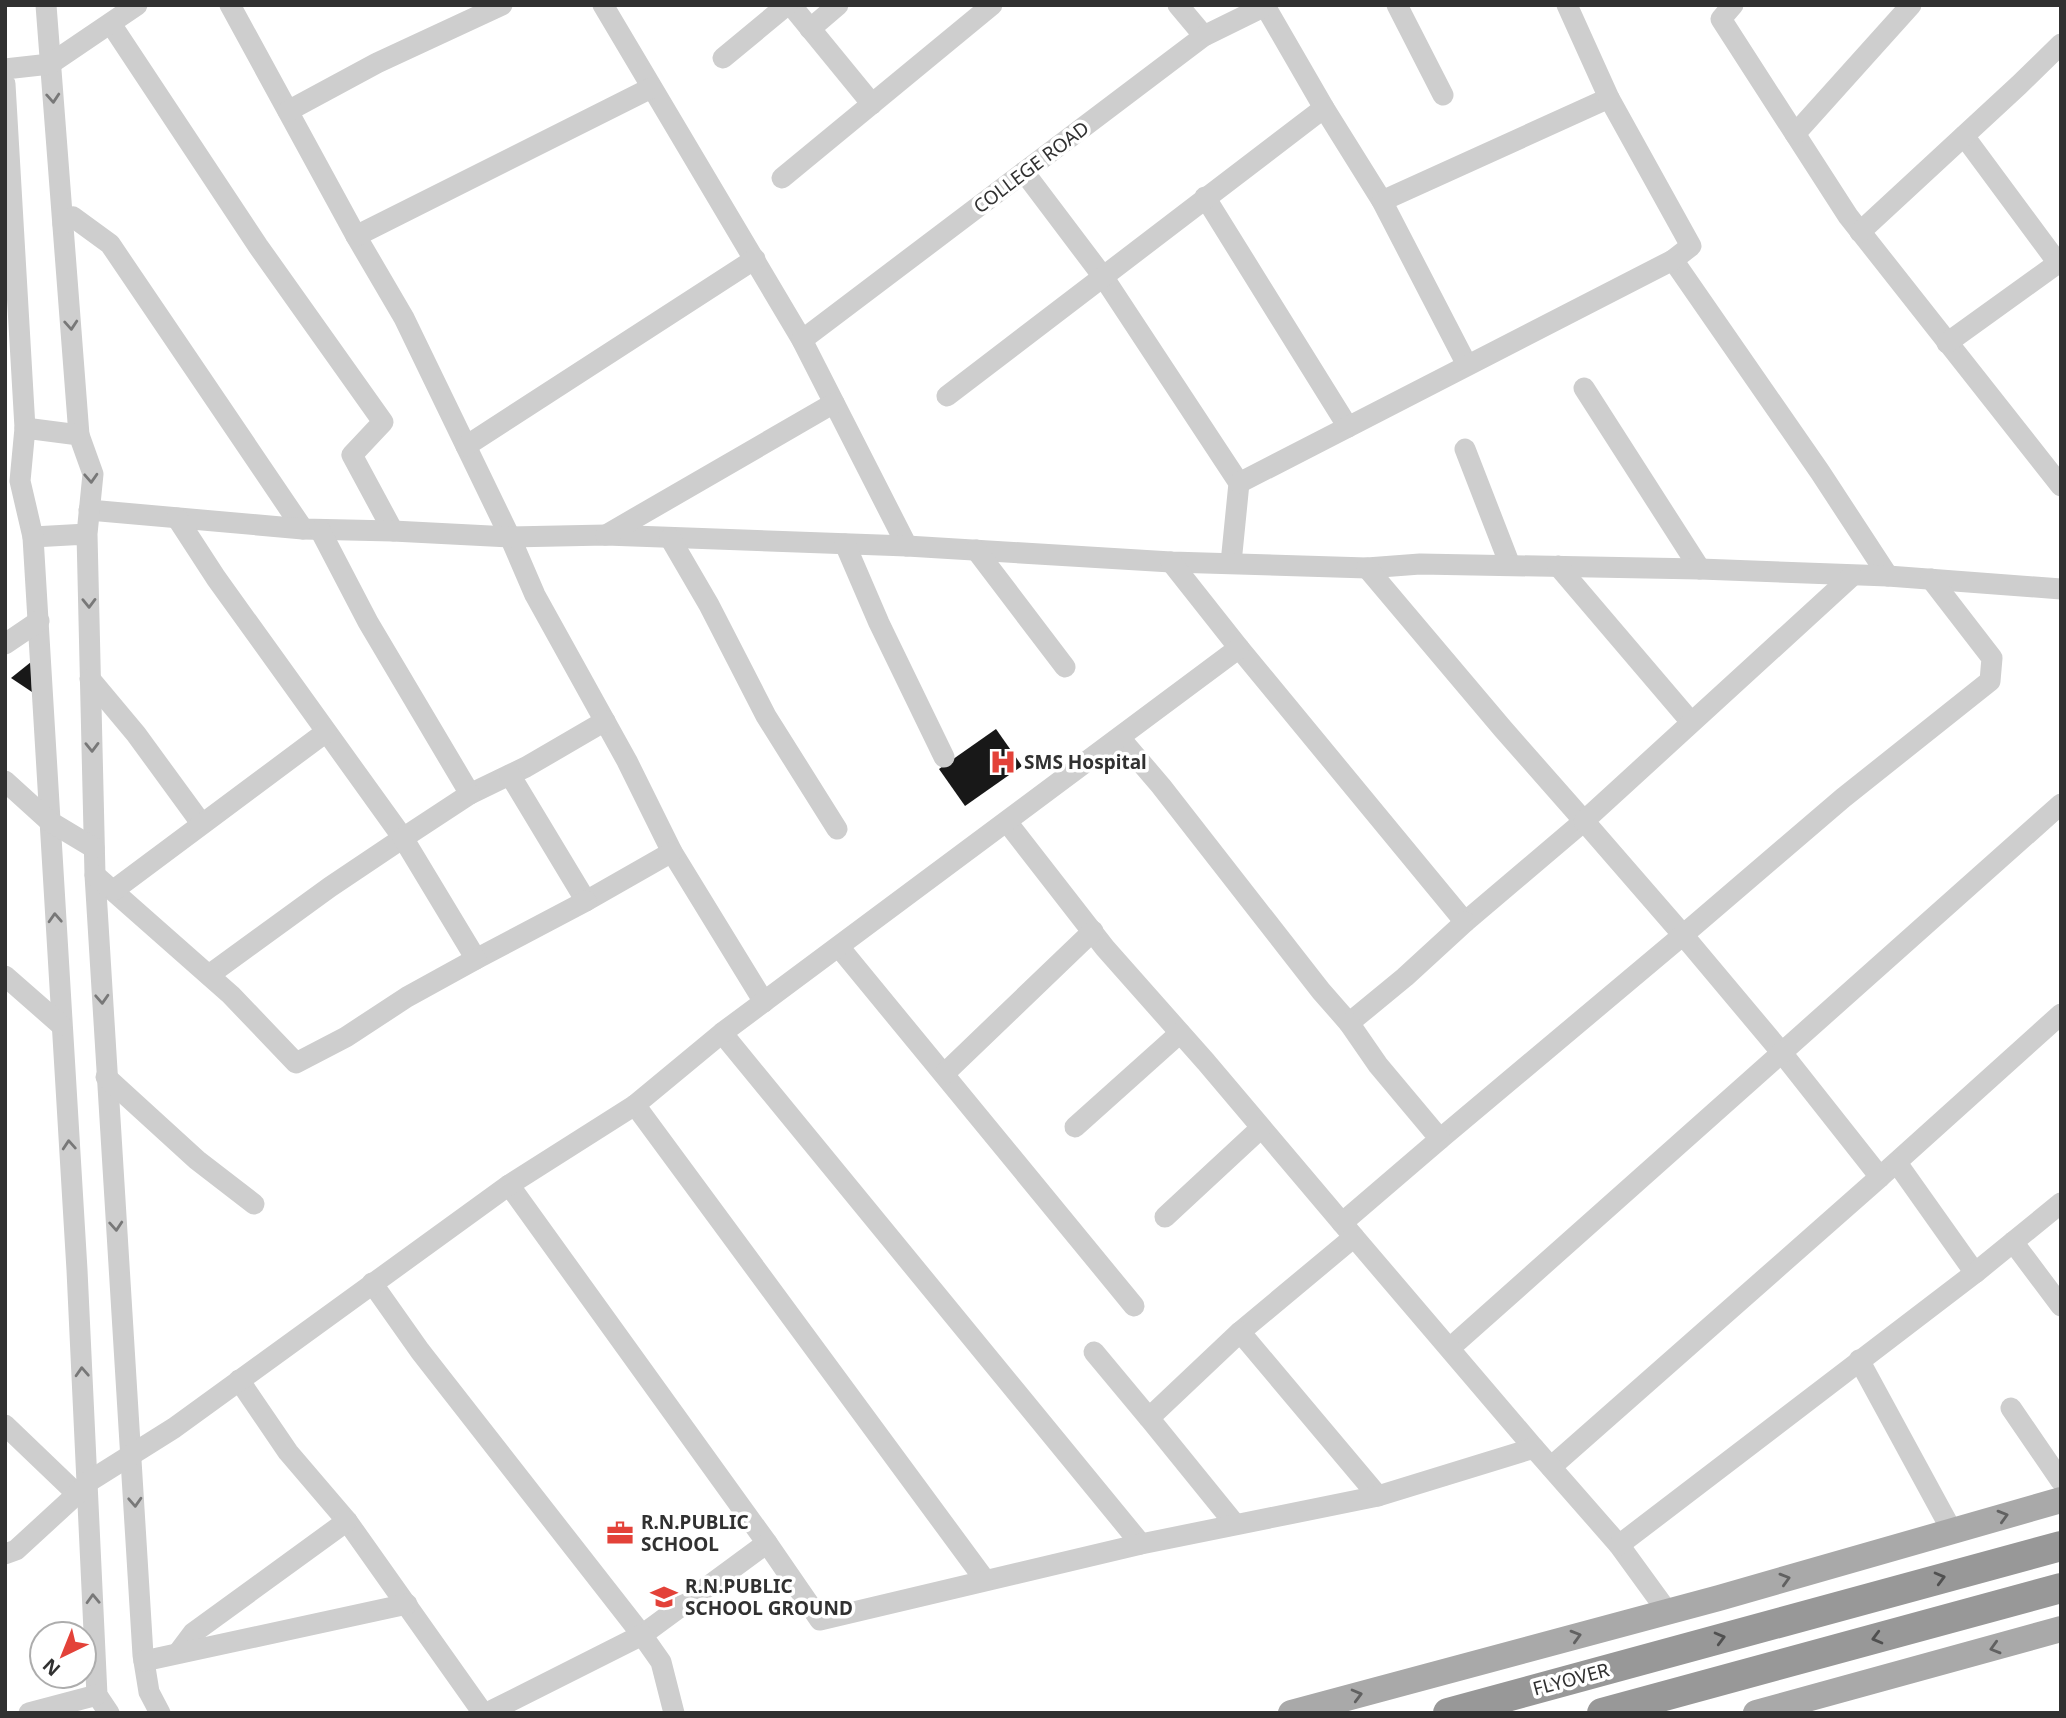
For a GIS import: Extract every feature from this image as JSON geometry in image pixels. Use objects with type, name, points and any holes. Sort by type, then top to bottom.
[{"type":"highway","name":"FLYOVER","points":[[1448,1713],[2061,1546]]},
{"type":"highway","points":[[1602,1713],[2061,1588]]},
{"type":"main road","points":[[1291,1713],[2061,1500]]},
{"type":"main road","points":[[1756,1713],[1794,1707],[2061,1629]]},
{"type":"street","points":[[46,5],[79,435],[93,474],[87,534],[95,875],[144,1661],[149,1692],[160,1713]]},
{"type":"street","points":[[5,69],[50,64],[137,5]]},
{"type":"street","points":[[230,5],[356,236],[404,318],[510,537],[535,595],[605,721],[672,852],[764,1002]]},
{"type":"street","points":[[288,111],[377,63],[502,5]]},
{"type":"street","points":[[603,5],[802,340],[908,546]]},
{"type":"street","points":[[723,58],[789,5],[872,104]]},
{"type":"street","points":[[810,29],[838,5]]},
{"type":"street","points":[[782,178],[992,5]]},
{"type":"street","points":[[1178,5],[1204,36]]},
{"type":"street","points":[[1397,5],[1443,95]]},
{"type":"street","points":[[1239,483],[1673,260],[1691,246],[1609,98],[1567,5]]},
{"type":"street","points":[[1795,134],[1910,5]]},
{"type":"street","points":[[1266,6],[1381,201],[1467,365]]},
{"type":"street","name":"COLLEGE ROAD","points":[[802,340],[1204,36],[1266,6]]},
{"type":"street","points":[[1723,10],[1795,134],[1860,232],[2061,486]]},
{"type":"street","points":[[111,24],[258,246],[383,422],[352,455],[393,531]]},
{"type":"street","points":[[1860,232],[2061,44]]},
{"type":"street","points":[[5,84],[10,238],[26,428],[9,481],[33,537],[61,1025],[83,1488],[103,1704],[29,1713]]},
{"type":"street","points":[[356,236],[651,88]]},
{"type":"street","points":[[1381,201],[1609,98]]},
{"type":"street","points":[[947,396],[1324,108]]},
{"type":"street","points":[[1947,343],[2060,262],[1964,136]]},
{"type":"street","points":[[1024,172],[1104,278],[1239,483],[1231,563]]},
{"type":"street","points":[[1205,197],[1348,427]]},
{"type":"street","points":[[63,224],[73,218],[110,244],[311,530],[470,794]]},
{"type":"street","points":[[466,446],[755,260]]},
{"type":"street","points":[[1673,260],[1820,472],[1888,576]]},
{"type":"street","points":[[1584,388],[1700,569]]},
{"type":"street","points":[[606,535],[834,403]]},
{"type":"street","points":[[26,428],[79,435]]},
{"type":"street","points":[[1465,449],[1510,565]]},
{"type":"street","points":[[89,510],[311,530],[510,537],[606,535],[908,546],[1171,562],[1367,568],[1420,564],[1700,569],[1888,576],[2061,589]]},
{"type":"street","points":[[177,518],[216,578],[403,838],[476,959]]},
{"type":"street","points":[[33,537],[87,534]]},
{"type":"street","points":[[670,538],[709,605],[766,716],[837,829]]},
{"type":"street","points":[[845,544],[879,623],[944,757]]},
{"type":"street","points":[[976,550],[1065,667]]},
{"type":"street","points":[[1171,562],[1465,922]]},
{"type":"street","points":[[1558,566],[1691,722]]},
{"type":"street","points":[[1367,568],[1494,719],[1683,935],[1782,1053],[1880,1177]]},
{"type":"street","points":[[1349,1023],[1584,821],[1852,576]]},
{"type":"street","points":[[1149,1418],[1440,1139],[1843,799],[1990,681],[1992,657],[1931,579]]},
{"type":"street","points":[[5,644],[39,621]]},
{"type":"street","points":[[5,1554],[16,1550],[83,1488],[132,1453],[174,1428],[509,1185],[635,1105],[722,1033],[1239,648]]},
{"type":"street","points":[[90,679],[136,734],[201,823]]},
{"type":"street","points":[[209,975],[330,887],[470,794],[510,775],[605,721]]},
{"type":"street","points":[[114,890],[326,732]]},
{"type":"street","points":[[1120,738],[1349,1023],[1378,1065],[1440,1139]]},
{"type":"street","points":[[510,775],[586,901]]},
{"type":"street","points":[[5,781],[50,821],[94,848]]},
{"type":"street","points":[[1450,1348],[2061,804]]},
{"type":"street","points":[[1007,822],[1093,931],[1619,1545],[1667,1611]]},
{"type":"street","points":[[95,875],[209,975],[296,1063],[346,1037],[407,997],[672,852]]},
{"type":"street","points":[[944,1074],[1093,931]]},
{"type":"street","points":[[839,947],[1134,1306]]},
{"type":"street","points":[[5,976],[61,1025]]},
{"type":"street","points":[[1551,1466],[1897,1163],[2061,1014]]},
{"type":"street","points":[[722,1033],[1141,1544]]},
{"type":"street","points":[[1075,1127],[1180,1033]]},
{"type":"street","points":[[106,1077],[206,1167],[254,1204]]},
{"type":"street","points":[[635,1105],[985,1580]]},
{"type":"street","points":[[1165,1217],[1261,1128]]},
{"type":"street","points":[[1897,1163],[1975,1272]]},
{"type":"street","points":[[509,1185],[820,1620],[1141,1544],[1378,1496],[1534,1448]]},
{"type":"street","points":[[1619,1545],[2061,1203]]},
{"type":"street","points":[[2013,1242],[2061,1306]]},
{"type":"street","points":[[372,1283],[420,1351],[661,1662],[674,1713]]},
{"type":"street","points":[[1240,1332],[1378,1496]]},
{"type":"street","points":[[1094,1352],[1235,1524]]},
{"type":"street","points":[[1859,1360],[1952,1531]]},
{"type":"street","points":[[239,1380],[288,1452],[347,1521],[485,1713],[642,1635],[767,1543]]},
{"type":"street","points":[[2011,1408],[2061,1481]]},
{"type":"street","points":[[5,1425],[83,1488]]},
{"type":"street","points":[[178,1653],[193,1633],[347,1521]]},
{"type":"street","points":[[144,1661],[407,1604]]},
{"type":"building","points":[[31,662],[32,692],[11,678]]},
{"type":"building","points":[[996,729],[1022,766],[965,806],[939,769]]},
{"type":"place","name":"SMS Hospital","points":[[1003,762]]},
{"type":"place","name":"R.N.PUBLIC SCHOOL","points":[[620,1533]]},
{"type":"place","name":"R.N.PUBLIC SCHOOL GROUND","points":[[664,1597]]}]
